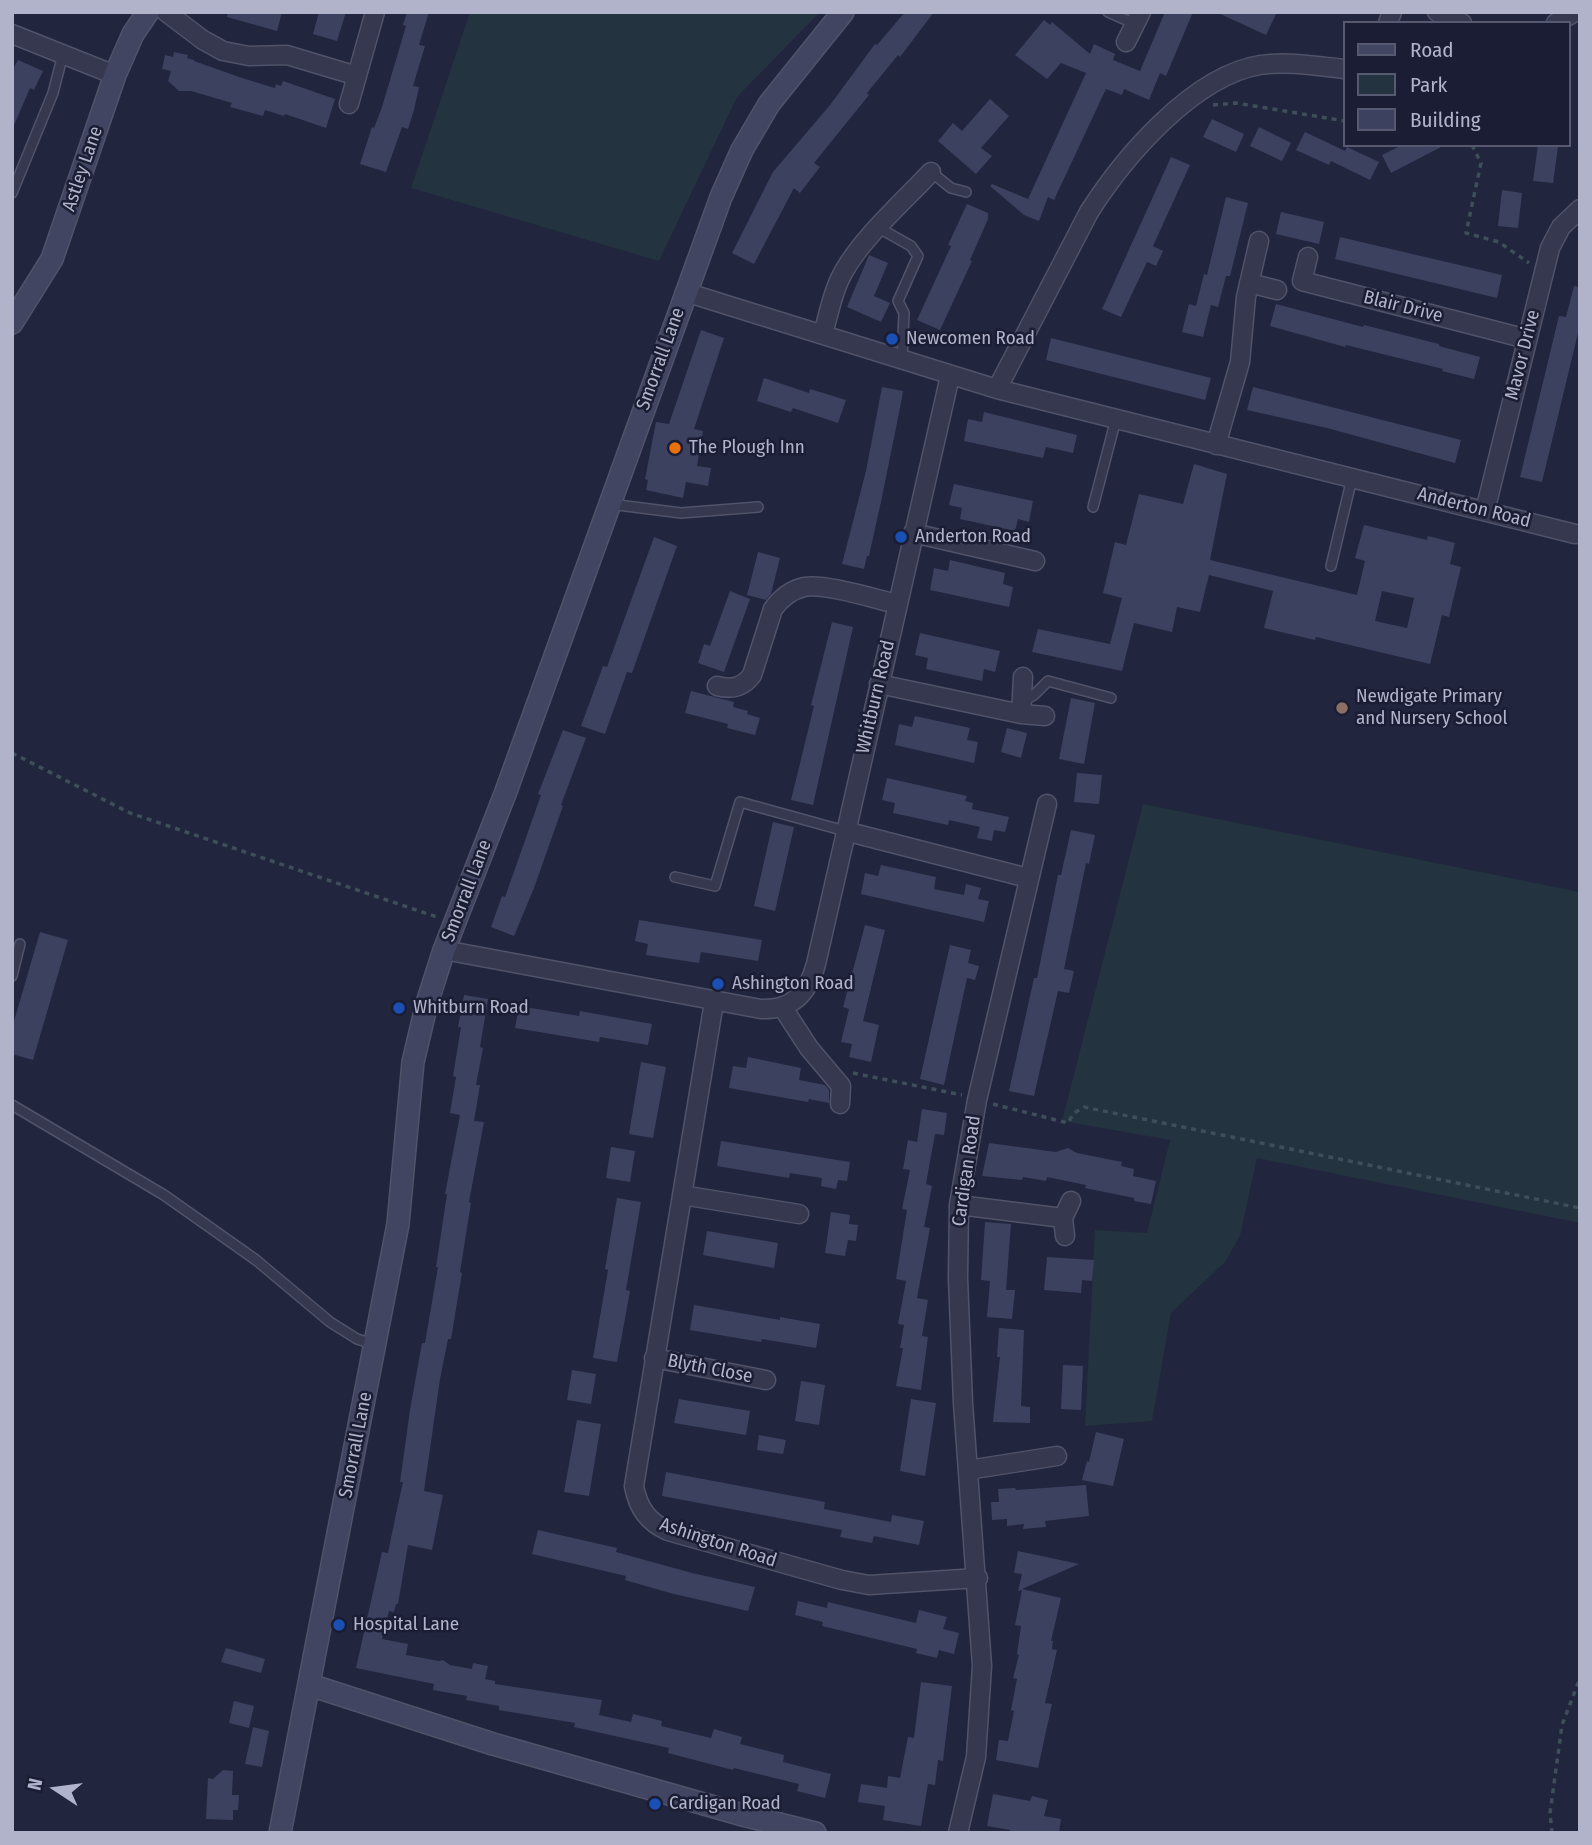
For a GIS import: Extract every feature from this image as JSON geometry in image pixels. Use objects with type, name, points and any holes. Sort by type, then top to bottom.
[{"type":"street","name":"Astley Lane","points":[[12,323],[52,259],[116,75],[133,34],[148,12]]},
{"type":"street","points":[[166,12],[203,40],[223,51],[249,56],[287,55],[357,76]]},
{"type":"street","points":[[349,104],[375,12]]},
{"type":"street","name":"Smorrall Lane","points":[[280,1833],[398,1224],[413,1062],[427,1003],[444,950],[505,794],[721,197],[742,150],[769,104],[843,12]]},
{"type":"street","points":[[1437,12],[1457,21]]},
{"type":"street","points":[[1559,21],[1575,12]]},
{"type":"street","points":[[1126,42],[1138,18]]},
{"type":"street","points":[[12,34],[116,75]]},
{"type":"street","points":[[997,389],[1056,272],[1105,187],[1143,141],[1176,111],[1215,82],[1249,68],[1292,64],[1344,69]]},
{"type":"street","points":[[823,334],[835,290],[844,270],[931,172]]},
{"type":"street","name":"Mavor Drive","points":[[1485,511],[1550,248],[1561,227],[1580,209]]},
{"type":"street","points":[[1216,445],[1240,362],[1249,283],[1259,241]]},
{"type":"street","name":"Blair Drive","points":[[1308,257],[1303,281],[1527,339]]},
{"type":"street","points":[[1249,283],[1277,290]]},
{"type":"street","name":"Anderton Road","points":[[685,292],[997,389],[1575,534]]},
{"type":"street","name":"Whitburn Road","points":[[783,1008],[802,993],[813,976],[950,376]]},
{"type":"street","points":[[914,533],[1035,562]]},
{"type":"street","points":[[717,687],[741,686],[752,675],[774,609],[779,601],[796,590],[815,586],[897,604]]},
{"type":"street","points":[[1021,708],[1023,677]]},
{"type":"street","points":[[879,684],[1021,708],[1045,716]]},
{"type":"street","name":"Cardigan Road","points":[[958,1833],[976,1757],[982,1666],[958,1278],[959,1205],[977,1100],[1046,804]]},
{"type":"street","points":[[845,831],[1028,878]]},
{"type":"street","points":[[444,950],[714,1002],[761,1009],[783,1008],[821,1063],[841,1086],[840,1104]]},
{"type":"street","name":"Ashington Road","points":[[714,1002],[654,1358],[634,1486],[636,1498],[644,1513],[658,1526],[829,1576],[869,1585],[978,1578]]},
{"type":"street","points":[[682,1195],[799,1214]]},
{"type":"street","points":[[959,1205],[1067,1210],[1065,1237]]},
{"type":"street","name":"Blyth Close","points":[[654,1358],[766,1380]]},
{"type":"street","points":[[968,1471],[1057,1456]]},
{"type":"street","points":[[310,1685],[493,1744],[815,1833]]},
{"type":"lane","points":[[1108,12],[1138,18]]},
{"type":"lane","points":[[12,193],[53,93],[63,54]]},
{"type":"lane","points":[[931,172],[951,188],[967,192]]},
{"type":"lane","points":[[880,228],[911,246],[918,256],[898,302],[904,313],[902,360]]},
{"type":"lane","points":[[1093,507],[1116,419]]},
{"type":"lane","points":[[1331,566],[1352,478]]},
{"type":"lane","points":[[609,504],[681,513],[758,507]]},
{"type":"lane","points":[[1021,708],[1048,681],[1111,698]]},
{"type":"lane","points":[[675,877],[715,886],[740,802],[845,831]]},
{"type":"lane","points":[[12,976],[20,944]]},
{"type":"lane","points":[[12,1105],[164,1195],[256,1260],[330,1322],[357,1339],[375,1344]]},
{"type":"path","points":[[1176,111],[1236,103],[1344,121]]},
{"type":"path","points":[[1473,147],[1481,163],[1466,233],[1499,242],[1543,272]]},
{"type":"path","points":[[12,753],[130,813],[454,924]]},
{"type":"path","points":[[821,1063],[841,1070],[951,1092],[1068,1123],[1074,1113],[1084,1107],[1580,1208]]},
{"type":"path","points":[[1552,1833],[1550,1813],[1562,1725],[1580,1678]]},
{"type":"green space","points":[[470,12],[820,12],[737,97],[659,261],[411,188]]},
{"type":"green space","points":[[1143,804],[1580,892],[1580,1223],[1257,1158],[1240,1236],[1225,1262],[1171,1313],[1152,1421],[1085,1426],[1095,1230],[1147,1233],[1170,1140],[1062,1121]]},
{"type":"building","points":[[228,12],[282,12],[277,31],[227,17]]},
{"type":"building","points":[[319,12],[346,12],[337,41],[313,34]]},
{"type":"building","points":[[407,12],[429,12],[419,45],[425,46],[413,86],[419,87],[414,110],[408,129],[402,127],[386,172],[360,164],[372,127],[374,128],[382,107],[406,26],[403,25]]},
{"type":"building","points":[[905,12],[934,12],[814,163],[820,167],[800,193],[794,188],[754,264],[732,253],[773,172],[830,105],[875,44],[877,45]]},
{"type":"building","points":[[1165,12],[1193,12],[1166,76],[1160,73],[1149,100],[1124,89],[1122,95],[1106,89],[1054,200],[1048,197],[1039,221],[1024,215],[990,186],[992,184],[1028,199],[1086,73],[1061,63],[1047,79],[1015,55],[1044,20],[1050,25],[1052,22],[1090,54],[1094,44],[1115,54],[1113,60],[1140,71]]},
{"type":"building","points":[[1216,12],[1277,12],[1266,35]]},
{"type":"building","points":[[174,52],[275,88],[276,84],[281,86],[283,81],[335,99],[326,128],[265,110],[263,116],[230,107],[232,103],[191,91],[179,91],[168,81],[171,71],[162,69],[165,55],[173,57]]},
{"type":"building","points":[[18,60],[43,71],[34,90],[30,88],[12,130],[12,71]]},
{"type":"building","points":[[990,99],[1009,116],[981,148],[992,156],[976,174],[938,141],[953,123],[962,131]]},
{"type":"building","points":[[1212,119],[1244,134],[1236,152],[1203,137]]},
{"type":"building","points":[[1259,127],[1291,143],[1282,161],[1250,146]]},
{"type":"building","points":[[1305,132],[1345,151],[1347,147],[1379,162],[1370,180],[1331,161],[1329,165],[1296,150]]},
{"type":"building","points":[[1398,147],[1441,147],[1391,173],[1382,155]]},
{"type":"building","points":[[1538,147],[1558,147],[1553,183],[1533,181]]},
{"type":"building","points":[[1171,157],[1190,165],[1153,246],[1163,251],[1156,266],[1147,262],[1121,317],[1102,309]]},
{"type":"building","points":[[1502,190],[1522,193],[1518,228],[1498,226]]},
{"type":"building","points":[[1226,197],[1248,203],[1230,276],[1226,276],[1218,307],[1211,305],[1203,337],[1182,332],[1189,304],[1196,306],[1204,274],[1207,275]]},
{"type":"building","points":[[967,204],[988,213],[988,219],[940,330],[917,320]]},
{"type":"building","points":[[1281,212],[1324,222],[1319,244],[1276,234]]},
{"type":"building","points":[[1340,237],[1502,275],[1497,298],[1335,259]]},
{"type":"building","points":[[869,255],[888,263],[874,296],[890,303],[881,322],[847,307]]},
{"type":"building","points":[[1574,286],[1580,287],[1580,325],[1542,482],[1520,477],[1559,316],[1566,317]]},
{"type":"building","points":[[1276,304],[1439,344],[1480,357],[1474,379],[1270,326]]},
{"type":"building","points":[[701,330],[724,338],[694,429],[703,431],[697,466],[711,468],[708,486],[686,482],[683,498],[646,490],[648,480],[645,479],[656,422],[669,424]]},
{"type":"building","points":[[1051,338],[1211,378],[1205,400],[1046,360]]},
{"type":"building","points":[[764,378],[809,393],[810,389],[846,400],[838,423],[793,408],[791,412],[757,401]]},
{"type":"building","points":[[882,387],[903,391],[882,497],[864,569],[842,564],[866,471]]},
{"type":"building","points":[[1253,387],[1461,440],[1455,463],[1327,428],[1247,410]]},
{"type":"building","points":[[984,412],[1077,435],[1073,453],[1046,447],[1043,458],[964,441],[968,419],[982,422]]},
{"type":"building","points":[[1194,464],[1227,474],[1210,560],[1357,595],[1365,561],[1355,558],[1364,525],[1427,540],[1428,536],[1455,543],[1450,564],[1461,567],[1449,617],[1442,615],[1430,664],[1316,637],[1315,640],[1264,628],[1273,591],[1209,575],[1200,612],[1177,607],[1172,632],[1134,623],[1122,671],[1032,652],[1038,629],[1110,644],[1122,598],[1103,593],[1115,542],[1126,545],[1139,494],[1183,504]],"holes":[[[1382,591],[1414,598],[1407,628],[1375,621]]]},
{"type":"building","points":[[954,484],[1033,501],[1029,522],[1018,519],[1015,531],[960,519],[962,508],[949,505]]},
{"type":"building","points":[[654,537],[677,546],[632,673],[627,672],[605,734],[581,726],[603,666],[607,667]]},
{"type":"building","points":[[758,552],[780,558],[771,594],[766,600],[747,595]]},
{"type":"building","points":[[950,560],[1005,573],[1003,584],[1013,587],[1009,607],[930,590],[934,568],[948,571]]},
{"type":"building","points":[[730,591],[750,599],[724,672],[698,663],[704,644],[710,646]]},
{"type":"building","points":[[832,622],[853,627],[813,805],[791,800]]},
{"type":"building","points":[[920,633],[1000,651],[995,672],[984,669],[982,681],[926,669],[928,658],[915,655]]},
{"type":"building","points":[[691,691],[734,702],[733,707],[760,718],[755,735],[727,728],[728,724],[685,713]]},
{"type":"building","points":[[1071,698],[1095,703],[1084,764],[1059,759]]},
{"type":"building","points":[[915,716],[970,728],[967,740],[978,742],[974,763],[895,745],[899,724],[912,727]]},
{"type":"building","points":[[1007,728],[1027,733],[1021,758],[1001,752]]},
{"type":"building","points":[[563,730],[586,738],[534,888],[514,936],[491,927],[502,896],[505,897],[541,795],[538,794]]},
{"type":"building","points":[[1077,773],[1102,775],[1099,804],[1074,802]]},
{"type":"building","points":[[887,778],[967,796],[965,801],[973,803],[972,809],[1009,817],[1005,832],[994,830],[992,841],[977,838],[980,827],[949,820],[948,825],[893,813],[895,803],[882,800]]},
{"type":"building","points":[[773,822],[794,827],[775,911],[754,906]]},
{"type":"building","points":[[1071,830],[1095,835],[1089,864],[1086,863],[1064,969],[1074,971],[1069,993],[1058,991],[1034,1096],[1009,1091],[1034,978],[1037,978],[1058,875],[1061,875]]},
{"type":"building","points":[[881,865],[936,877],[934,889],[964,895],[966,884],[981,888],[978,899],[989,901],[984,922],[861,894],[865,873],[878,876]]},
{"type":"building","points":[[639,920],[762,940],[758,961],[701,952],[699,963],[646,955],[648,944],[635,941]]},
{"type":"building","points":[[865,925],[885,930],[863,1021],[879,1025],[871,1062],[849,1057],[852,1044],[841,1042],[849,1009],[843,1007]]},
{"type":"building","points":[[40,932],[68,940],[33,1060],[12,1054],[12,1028]]},
{"type":"building","points":[[950,945],[971,950],[968,963],[979,966],[975,980],[967,978],[944,1085],[920,1079]]},
{"type":"building","points":[[464,995],[488,999],[480,1047],[483,1048],[476,1085],[480,1085],[474,1121],[484,1122],[469,1202],[462,1273],[451,1339],[448,1339],[440,1379],[424,1491],[443,1495],[432,1550],[408,1545],[398,1604],[394,1612],[389,1611],[382,1639],[408,1644],[406,1655],[443,1660],[450,1665],[472,1669],[473,1663],[488,1666],[485,1679],[495,1681],[495,1684],[602,1700],[599,1715],[631,1722],[633,1714],[662,1721],[661,1726],[711,1738],[714,1729],[742,1737],[740,1744],[784,1755],[783,1762],[831,1774],[825,1798],[797,1791],[799,1784],[668,1753],[669,1748],[574,1727],[575,1723],[499,1710],[499,1706],[466,1700],[467,1696],[433,1690],[434,1684],[356,1668],[382,1552],[388,1553],[403,1482],[400,1482],[410,1410],[438,1267],[445,1194],[460,1115],[450,1113],[461,1027],[458,1027]]},
{"type":"building","points":[[519,1006],[579,1016],[580,1011],[652,1024],[648,1045],[600,1037],[599,1042],[515,1028]]},
{"type":"building","points":[[748,1057],[801,1068],[799,1080],[825,1085],[829,1090],[829,1103],[809,1099],[808,1102],[729,1088],[733,1066],[746,1068]]},
{"type":"building","points":[[641,1062],[666,1067],[653,1138],[629,1134]]},
{"type":"building","points":[[922,1109],[947,1113],[944,1135],[935,1134],[926,1184],[932,1186],[924,1227],[930,1228],[917,1298],[928,1300],[922,1336],[928,1337],[921,1390],[896,1386],[904,1325],[898,1324],[906,1281],[896,1279],[907,1210],[902,1209],[910,1170],[903,1169],[908,1140],[917,1142]]},
{"type":"building","points":[[721,1141],[850,1162],[847,1181],[838,1180],[836,1189],[821,1186],[822,1178],[790,1173],[789,1178],[717,1166]]},
{"type":"building","points":[[989,1143],[1056,1152],[1068,1148],[1077,1153],[1122,1162],[1121,1166],[1134,1169],[1133,1176],[1156,1181],[1151,1204],[1047,1177],[1046,1181],[1023,1177],[1022,1180],[982,1176]]},
{"type":"building","points":[[611,1147],[635,1151],[630,1182],[606,1178]]},
{"type":"building","points":[[617,1198],[641,1202],[626,1290],[630,1291],[617,1362],[593,1358]]},
{"type":"building","points":[[831,1212],[850,1215],[849,1224],[858,1225],[856,1241],[848,1240],[845,1256],[825,1253]]},
{"type":"building","points":[[985,1222],[1011,1224],[1006,1290],[1015,1290],[1012,1319],[987,1317],[990,1281],[981,1280]]},
{"type":"building","points":[[707,1231],[778,1243],[774,1268],[703,1255]]},
{"type":"building","points":[[1047,1257],[1094,1260],[1092,1281],[1082,1280],[1081,1293],[1044,1290]]},
{"type":"building","points":[[694,1305],[820,1324],[816,1348],[690,1330]]},
{"type":"building","points":[[999,1328],[1024,1330],[1021,1406],[1030,1407],[1030,1423],[993,1422],[1000,1357],[997,1357]]},
{"type":"building","points":[[1063,1365],[1083,1366],[1081,1410],[1061,1409]]},
{"type":"building","points":[[572,1370],[596,1374],[591,1404],[567,1400]]},
{"type":"building","points":[[801,1381],[825,1385],[819,1425],[795,1421]]},
{"type":"building","points":[[679,1399],[750,1411],[746,1435],[674,1423]]},
{"type":"building","points":[[911,1399],[936,1403],[925,1476],[900,1471]]},
{"type":"building","points":[[577,1420],[601,1424],[589,1496],[564,1492]]},
{"type":"building","points":[[1096,1432],[1124,1439],[1113,1486],[1082,1480]]},
{"type":"building","points":[[759,1435],[786,1440],[783,1454],[757,1450]]},
{"type":"building","points":[[666,1472],[825,1502],[824,1509],[891,1522],[892,1515],[924,1521],[919,1545],[874,1536],[872,1543],[840,1537],[842,1530],[662,1496]]},
{"type":"building","points":[[1086,1485],[1089,1516],[1045,1521],[1046,1527],[1023,1529],[1024,1524],[1007,1526],[1007,1519],[992,1520],[991,1502],[999,1502],[998,1489]]},
{"type":"building","points":[[538,1530],[617,1548],[616,1552],[755,1587],[748,1611],[670,1593],[625,1580],[626,1576],[532,1554]]},
{"type":"building","points":[[1018,1551],[1079,1564],[1022,1589],[1061,1598],[1051,1641],[1052,1649],[1057,1650],[1045,1703],[1052,1704],[1038,1768],[996,1760],[999,1740],[1008,1741],[1014,1711],[1011,1710],[1017,1679],[1013,1678],[1019,1655],[1021,1626],[1015,1625],[1022,1590],[1018,1591],[1022,1574],[1014,1573]]},
{"type":"building","points":[[798,1601],[827,1608],[828,1602],[916,1623],[919,1610],[947,1617],[943,1629],[959,1633],[954,1654],[939,1650],[937,1658],[916,1653],[917,1649],[822,1626],[823,1622],[795,1615]]},
{"type":"building","points":[[226,1648],[265,1659],[261,1673],[221,1662]]},
{"type":"building","points":[[921,1682],[952,1686],[943,1761],[938,1760],[935,1785],[928,1784],[921,1826],[883,1820],[885,1806],[858,1802],[861,1784],[887,1788],[888,1776],[900,1778],[908,1737],[914,1738]]},
{"type":"building","points":[[234,1701],[254,1706],[249,1728],[229,1723]]},
{"type":"building","points":[[253,1727],[269,1731],[262,1767],[245,1764]]},
{"type":"building","points":[[223,1770],[233,1771],[232,1795],[239,1795],[238,1810],[233,1810],[233,1820],[206,1819],[208,1778],[213,1779]]},
{"type":"building","points":[[993,1794],[1030,1801],[1032,1796],[1048,1800],[1044,1816],[1061,1819],[1059,1833],[1010,1833],[1010,1830],[987,1826]]},
{"type":"place","name":"Newcomen Road","points":[[892,339]]},
{"type":"place","name":"The Plough Inn","points":[[675,448]]},
{"type":"place","name":"Anderton Road","points":[[901,537]]},
{"type":"place","name":"Newdigate Primary and Nursery School","points":[[1342,708]]},
{"type":"place","name":"Ashington Road","points":[[718,984]]},
{"type":"place","name":"Whitburn Road","points":[[399,1008]]},
{"type":"place","name":"Hospital Lane","points":[[339,1625]]},
{"type":"place","name":"Cardigan Road","points":[[655,1804]]}]
